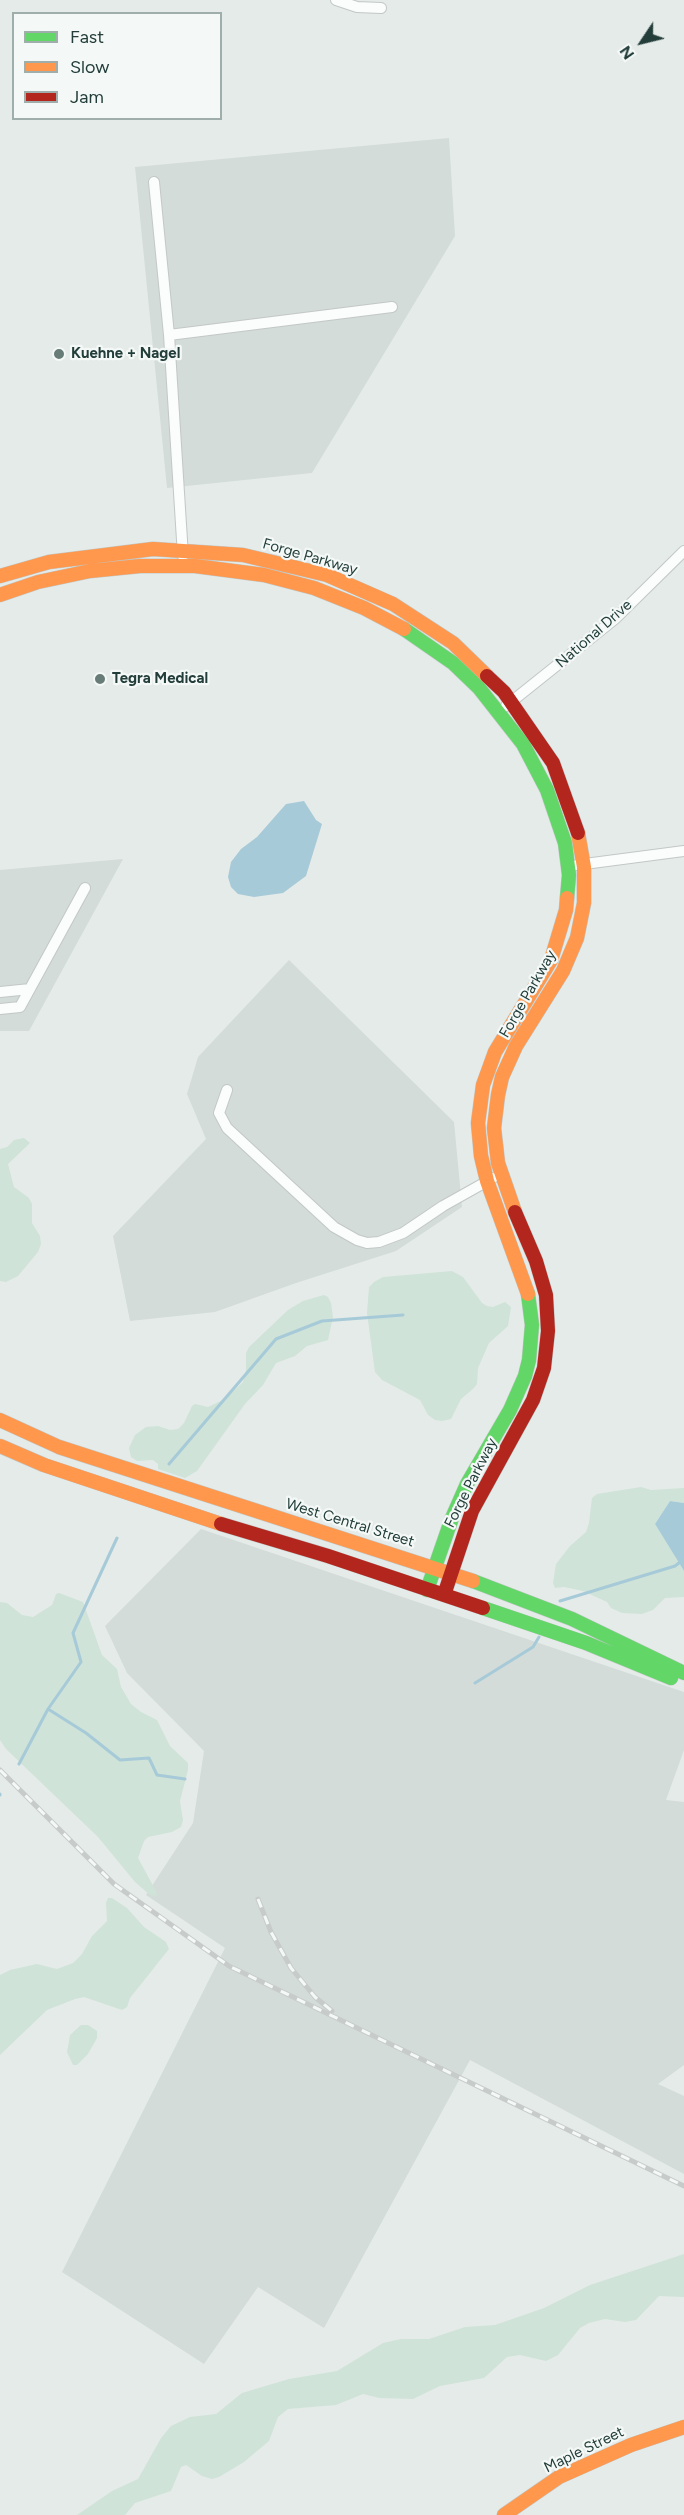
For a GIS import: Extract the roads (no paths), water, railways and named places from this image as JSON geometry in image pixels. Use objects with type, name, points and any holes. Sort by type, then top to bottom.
[{"type":"street","points":[[336,0],[357,8],[381,8]]},
{"type":"street","points":[[154,182],[169,334],[183,566]]},
{"type":"street","points":[[169,334],[392,307]]},
{"type":"street","name":"Forge Parkway","points":[[0,576],[49,562],[130,550],[183,550],[243,555],[327,576],[360,588],[403,610],[453,643],[511,702],[553,763],[578,833],[583,864],[584,903],[577,938],[563,971],[516,1046],[502,1077],[494,1128],[498,1163],[536,1261],[546,1295],[548,1331],[544,1368],[533,1400],[472,1511],[444,1595]]},
{"type":"street","name":"National Drive","points":[[499,711],[616,618],[684,551]]},
{"type":"street","name":"Forge Parkway","points":[[0,595],[38,582],[90,571],[140,566],[183,566],[264,575],[314,588],[364,608],[425,642],[466,676],[499,711],[523,744],[547,790],[565,843],[568,866],[566,910],[557,944],[542,977],[495,1052],[483,1085],[478,1123],[481,1156],[488,1180],[528,1290],[532,1325],[529,1360],[510,1410],[467,1484],[427,1590]]},
{"type":"street","points":[[568,866],[684,851]]},
{"type":"street","points":[[0,1009],[20,1007],[85,888]]},
{"type":"street","points":[[0,992],[30,989]]},
{"type":"street","points":[[227,1090],[219,1113],[227,1128],[334,1227],[357,1240],[367,1243],[380,1242],[403,1233],[488,1180],[502,1175]]},
{"type":"street","name":"West Central Street","points":[[0,1420],[70,1450],[435,1566],[572,1618],[684,1673]]},
{"type":"street","points":[[0,1446],[44,1465],[127,1494],[279,1543],[328,1556],[586,1643],[684,1683]]},
{"type":"street","name":"Maple Street","points":[[504,2515],[559,2477],[632,2445],[684,2427]]},
{"type":"water","points":[[304,801],[316,820],[322,824],[306,876],[283,893],[254,897],[238,894],[231,887],[228,877],[231,862],[286,804]]},
{"type":"water","points":[[670,1501],[684,1503],[684,1571],[655,1524]]},
{"type":"waterway","points":[[169,1464],[276,1339],[322,1321],[403,1315]]},
{"type":"waterway","points":[[19,1764],[48,1709],[81,1662],[73,1633],[117,1538]]},
{"type":"waterway","points":[[560,1601],[675,1566],[684,1559]]},
{"type":"waterway","points":[[475,1683],[533,1647],[539,1637]]},
{"type":"waterway","points":[[48,1709],[86,1733],[120,1760],[149,1758],[157,1775],[185,1779]]},
{"type":"railway","points":[[0,1770],[114,1884],[229,1966],[684,2186]]},
{"type":"railway","points":[[258,1899],[271,1932],[291,1968],[315,1997],[332,2011]]},
{"type":"place","name":"Kuehne + Nagel","points":[[59,354]]},
{"type":"place","name":"Tegra Medical","points":[[100,679]]}]
